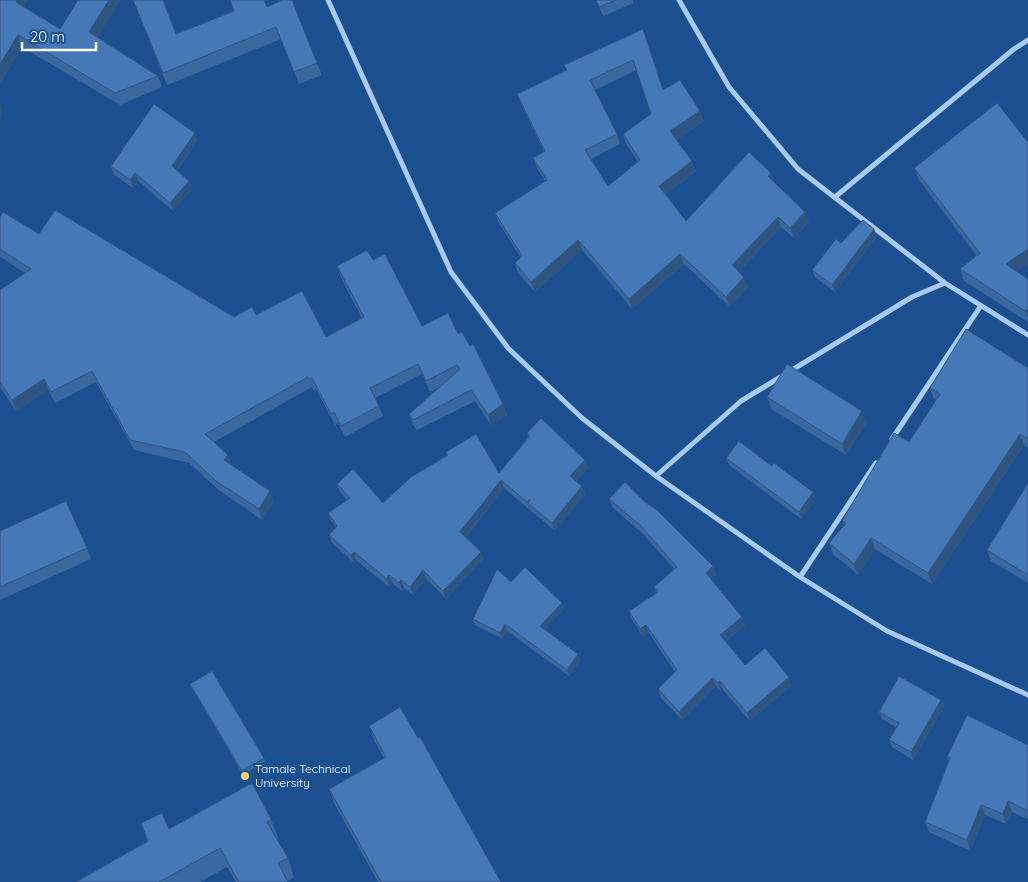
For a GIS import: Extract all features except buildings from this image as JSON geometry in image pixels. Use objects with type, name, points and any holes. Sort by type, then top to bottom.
[{"type":"street","points":[[328,0],[451,272],[508,348],[582,418],[656,476],[800,577],[887,631],[1028,695]]},
{"type":"street","points":[[679,0],[729,87],[798,169],[945,283],[980,307],[1028,335]]},
{"type":"street","points":[[835,197],[1014,49],[1028,40]]},
{"type":"street","points":[[656,476],[741,401],[912,297],[945,283]]},
{"type":"street","points":[[887,446],[980,307]]},
{"type":"street","points":[[800,577],[882,454]]},
{"type":"place","name":"Tamale Technical University","points":[[245,776]]}]
